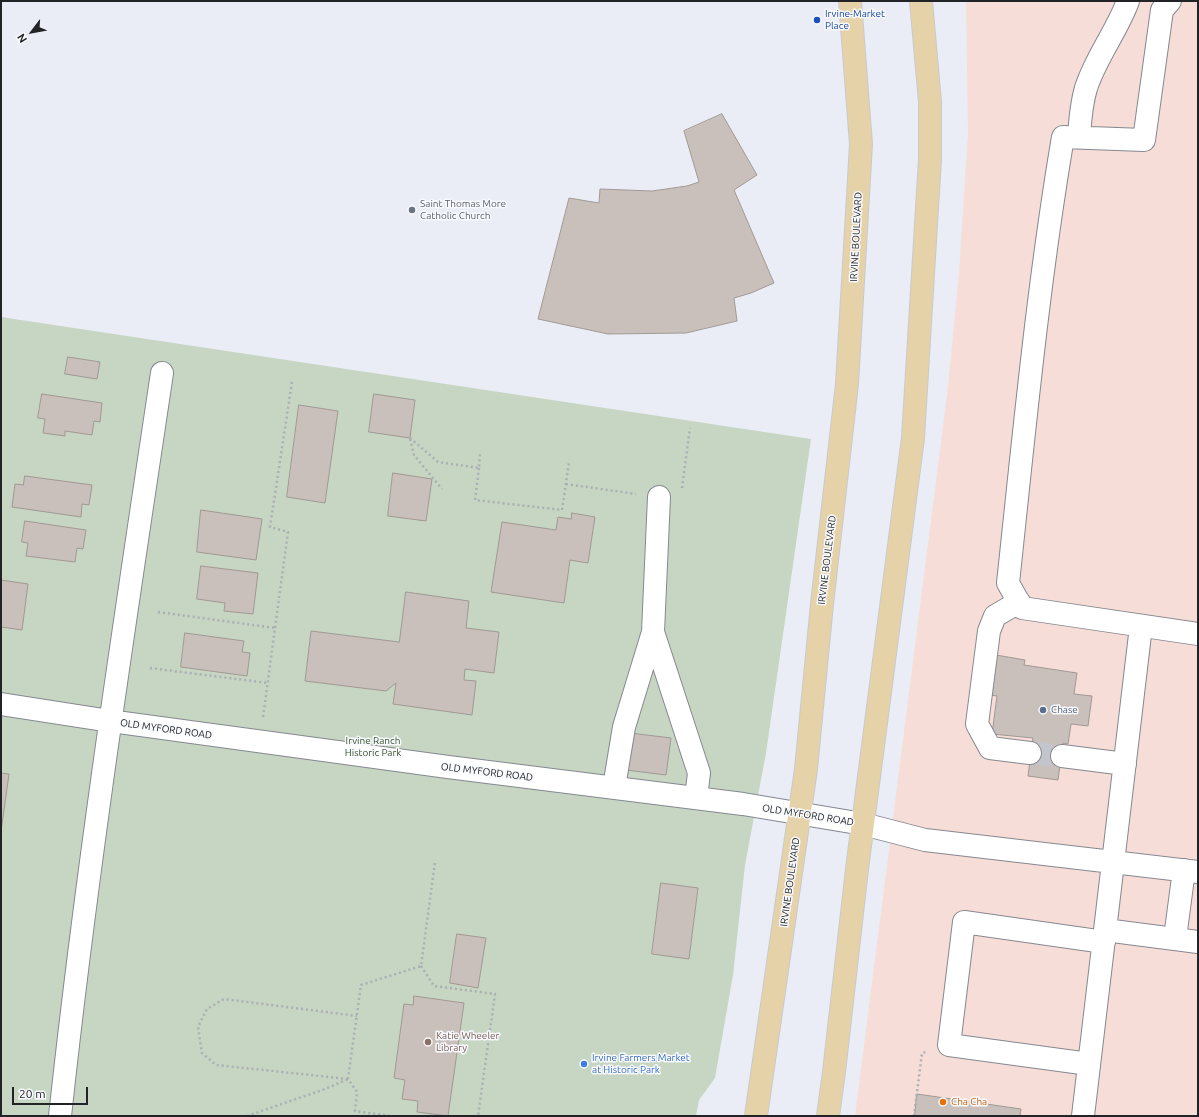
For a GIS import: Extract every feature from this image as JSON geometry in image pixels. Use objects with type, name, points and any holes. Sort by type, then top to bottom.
[{"type":"main road","name":"IRVINE BOULEVARD","points":[[756,1116],[806,769],[822,604],[847,384],[861,144],[850,1]]},
{"type":"main road","points":[[828,1116],[863,824],[913,438],[930,159],[930,102],[921,1]]},
{"type":"street","points":[[1079,137],[1080,110],[1087,87],[1094,70],[1122,17],[1128,1]]},
{"type":"street","points":[[1170,1],[1162,10],[1144,140],[1063,137],[1053,194],[1043,270],[1008,582],[1022,608],[1198,634]]},
{"type":"street","points":[[60,1116],[75,982],[110,721],[162,373]]},
{"type":"street","points":[[614,787],[624,727],[653,632],[659,497]]},
{"type":"street","points":[[1019,602],[995,616],[989,631],[977,724],[990,748],[1030,753]]},
{"type":"street","points":[[1083,1116],[1141,626]]},
{"type":"street","points":[[653,632],[699,773],[696,798]]},
{"type":"street","name":"OLD MYFORD ROAD","points":[[1,704],[260,742],[743,804],[863,824],[925,840],[1191,871]]},
{"type":"street","points":[[1062,756],[1125,764]]},
{"type":"street","points":[[1175,938],[1191,871]]},
{"type":"street","points":[[1089,1064],[949,1045],[964,922],[1104,936],[1175,938],[1198,942]]},
{"type":"path","points":[[260,742],[288,532],[270,527],[292,382]]},
{"type":"path","points":[[566,484],[680,500],[690,428]]},
{"type":"path","points":[[442,489],[414,455],[410,438],[438,462],[479,468]]},
{"type":"path","points":[[480,453],[475,500],[562,510],[569,462]]},
{"type":"path","points":[[158,612],[275,628]]},
{"type":"path","points":[[150,668],[268,683]]},
{"type":"path","points":[[435,862],[421,966],[434,986],[495,994],[478,1116]]},
{"type":"path","points":[[390,1116],[355,1110],[357,1092],[348,1079],[361,985],[421,966]]},
{"type":"path","points":[[348,1079],[216,1065],[202,1053],[198,1027],[207,1009],[224,999],[357,1016]]},
{"type":"path","points":[[914,1116],[922,1053],[949,1045]]},
{"type":"path","points":[[246,1116],[325,1089],[348,1079]]},
{"type":"shaded area","points":[[966,1],[1198,1],[1198,1116],[855,1116],[948,387],[959,273],[968,134]]},
{"type":"green space","name":"Irvine Ranch Historic Park","points":[[1,317],[811,439],[766,753],[745,865],[733,975],[715,1078],[699,1100],[696,1116],[1,1116]]},
{"type":"building","points":[[722,114],[757,175],[734,190],[774,283],[751,293],[734,298],[737,321],[686,333],[608,334],[538,319],[569,198],[599,203],[600,189],[652,191],[687,186],[699,182],[684,131]]},
{"type":"building","points":[[68,357],[100,362],[97,379],[65,374]]},
{"type":"building","points":[[42,394],[102,403],[100,422],[94,421],[92,435],[65,431],[65,436],[43,433],[45,419],[38,418]]},
{"type":"building","points":[[374,394],[415,400],[410,438],[369,432]]},
{"type":"building","points":[[299,405],[338,411],[325,503],[287,497]]},
{"type":"building","points":[[393,473],[432,479],[426,521],[388,516]]},
{"type":"building","points":[[25,476],[92,485],[89,505],[82,504],[81,517],[12,507],[15,484],[23,485]]},
{"type":"building","points":[[201,510],[262,519],[256,560],[197,552]]},
{"type":"building","points":[[572,513],[595,517],[588,563],[570,560],[564,603],[491,592],[502,522],[556,530],[558,517],[571,519]]},
{"type":"building","points":[[25,521],[86,530],[83,549],[77,548],[75,562],[26,556],[28,543],[22,542]]},
{"type":"building","points":[[201,566],[258,573],[253,614],[224,611],[225,603],[197,599]]},
{"type":"building","points":[[1,580],[28,584],[22,630],[1,627]]},
{"type":"building","points":[[406,592],[469,601],[466,628],[499,632],[494,673],[465,669],[464,680],[476,681],[472,715],[393,704],[396,683],[386,691],[305,681],[311,631],[399,642]]},
{"type":"building","points":[[185,633],[244,641],[242,652],[250,653],[247,676],[181,667]]},
{"type":"building","name":"Chase","points":[[996,655],[1025,660],[1024,665],[1077,673],[1074,694],[1092,696],[1088,726],[1071,724],[1068,744],[1063,743],[1058,780],[1028,776],[1033,738],[992,734],[997,696],[990,695]]},
{"type":"building","points":[[630,733],[671,738],[666,775],[626,770]]},
{"type":"building","points":[[1,773],[9,774],[1,832]]},
{"type":"building","points":[[661,883],[698,888],[689,959],[652,954]]},
{"type":"building","points":[[457,934],[486,938],[478,988],[450,983]]},
{"type":"building","name":"Katie Wheeler Library","points":[[414,996],[464,1003],[448,1116],[417,1112],[418,1101],[402,1099],[405,1080],[394,1078],[404,1004],[413,1005]]},
{"type":"building","name":"Cha Cha","points":[[917,1094],[1021,1109],[1020,1116],[915,1116]]},
{"type":"tunnel","points":[[1030,753],[1062,756]]},
{"type":"place","name":"Irvine-Market Place","points":[[817,20]]},
{"type":"place","name":"Saint Thomas More Catholic Church","points":[[412,210]]},
{"type":"place","name":"Chase","points":[[1043,710]]},
{"type":"place","name":"Katie Wheeler Library","points":[[428,1042]]},
{"type":"place","name":"Irvine Farmers Market at Historic Park","points":[[584,1064]]},
{"type":"place","name":"Cha Cha","points":[[943,1102]]}]
